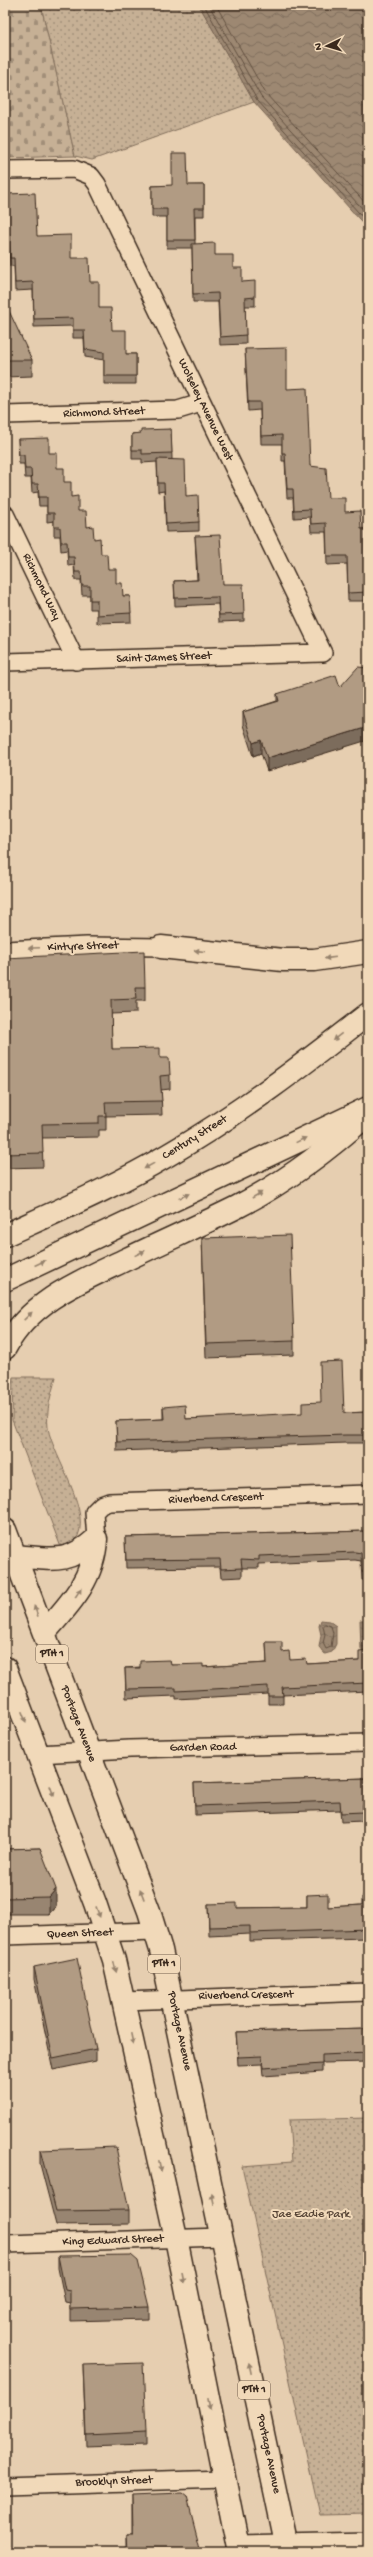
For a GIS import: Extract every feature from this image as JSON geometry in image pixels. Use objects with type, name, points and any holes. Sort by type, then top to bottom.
[{"type":"main road","points":[[161,947],[283,960],[314,960],[368,952]]},
{"type":"main road","name":"Century Street","points":[[5,1235],[129,1177],[198,1137],[250,1102],[368,1014]]},
{"type":"main road","points":[[5,1280],[368,1108]]},
{"type":"main road","points":[[5,1348],[23,1321],[54,1295],[238,1206],[290,1176],[329,1149],[368,1114]]},
{"type":"main road","name":"Portage Avenue","points":[[5,1530],[155,1931],[172,1997],[287,2548]]},
{"type":"main road","points":[[15,1556],[60,1560],[81,1552],[96,1538]]},
{"type":"main road","points":[[44,1633],[80,1592],[92,1568],[96,1538]]},
{"type":"main road","points":[[5,1668],[106,1933],[124,2001],[176,2238],[238,2548]]},
{"type":"street","name":"Wolseley Avenue West","points":[[5,170],[67,168],[84,171],[91,176],[99,188],[201,403],[323,653]]},
{"type":"street","name":"Richmond Street","points":[[5,415],[178,410],[201,403]]},
{"type":"street","name":"Richmond Way","points":[[5,514],[76,661]]},
{"type":"street","name":"Saint James Street","points":[[5,662],[323,653]]},
{"type":"street","name":"Kintyre Street","points":[[5,950],[87,946],[161,947]]},
{"type":"street","name":"Riverbend Crescent","points":[[96,1538],[94,1512],[101,1505],[109,1502],[368,1494]]},
{"type":"street","name":"Garden Road","points":[[38,1754],[368,1743]]},
{"type":"street","name":"Queen Street","points":[[5,1936],[155,1931]]},
{"type":"street","name":"Riverbend Crescent","points":[[124,2001],[172,1997],[368,1992]]},
{"type":"street","name":"King Edward Street","points":[[5,2244],[221,2237]]},
{"type":"street","name":"Brooklyn Street","points":[[5,2486],[224,2479]]},
{"type":"street","points":[[238,2548],[287,2548],[368,2541]]},
{"type":"green space","points":[[5,5],[41,5],[75,156],[5,158]]},
{"type":"green space","points":[[41,5],[199,5],[254,102],[92,160],[75,156]]},
{"type":"green space","points":[[13,1377],[56,1377],[48,1408],[48,1428],[51,1440],[77,1501],[80,1516],[80,1530],[75,1541],[62,1550],[12,1420]]},
{"type":"green space","name":"Jae Eadie Park","points":[[368,2118],[368,2514],[320,2515],[242,2166],[292,2162],[289,2120]]},
{"type":"water","points":[[199,5],[368,5],[368,229],[254,102]]},
{"type":"water","points":[[321,1620],[329,1621],[336,1626],[336,1644],[332,1652],[325,1654],[319,1647],[321,1635],[319,1626]]},
{"type":"water","points":[[360,1620],[368,1620],[368,1650],[361,1650]]},
{"type":"building","points":[[172,153],[187,153],[188,185],[204,185],[204,208],[194,208],[195,240],[167,240],[167,209],[152,209],[152,186],[172,185]]},
{"type":"building","points":[[35,193],[37,236],[71,235],[71,258],[89,258],[90,282],[99,282],[99,308],[111,308],[112,330],[126,330],[126,354],[136,354],[136,376],[104,376],[104,352],[85,349],[84,330],[73,330],[73,318],[34,319],[33,282],[15,283],[14,258],[10,258],[9,233],[5,233],[5,194]]},
{"type":"building","points":[[215,243],[215,255],[233,255],[233,268],[242,268],[242,282],[255,281],[255,297],[245,298],[246,335],[220,337],[218,293],[193,294],[192,244]]},
{"type":"building","points":[[5,311],[9,311],[32,360],[5,360]]},
{"type":"building","points":[[287,348],[287,389],[307,388],[310,466],[326,468],[328,498],[345,498],[345,512],[360,511],[361,529],[368,529],[368,592],[348,593],[347,556],[327,556],[326,523],[311,524],[310,509],[294,510],[293,489],[287,489],[285,453],[282,453],[282,435],[261,436],[260,402],[248,402],[245,349]]},
{"type":"building","points":[[171,429],[172,453],[142,454],[142,450],[132,450],[132,434],[141,433],[141,430]]},
{"type":"building","points":[[49,438],[49,453],[57,453],[57,468],[64,468],[64,482],[71,482],[71,497],[78,496],[78,511],[86,511],[87,527],[93,526],[94,539],[100,538],[101,554],[107,554],[108,569],[116,569],[116,583],[122,583],[123,596],[130,596],[131,613],[97,615],[97,600],[90,600],[90,586],[82,586],[81,572],[75,572],[74,557],[68,557],[67,542],[61,542],[60,527],[54,527],[54,513],[47,513],[47,497],[39,497],[38,484],[32,484],[31,469],[25,469],[24,455],[19,455],[18,439]]},
{"type":"building","points":[[157,459],[185,460],[186,496],[198,495],[199,522],[166,524],[164,483],[158,483]]},
{"type":"building","points":[[220,535],[223,584],[243,584],[244,614],[219,615],[218,597],[175,598],[174,581],[198,580],[195,536]]},
{"type":"building","points":[[358,667],[368,668],[368,727],[267,758],[261,740],[253,743],[243,712],[279,701],[277,694],[336,675],[340,687]]},
{"type":"building","points":[[144,951],[145,987],[135,987],[136,999],[111,1000],[112,1049],[160,1048],[160,1058],[169,1058],[170,1075],[160,1076],[162,1101],[105,1102],[106,1116],[99,1116],[99,1123],[42,1124],[43,1153],[5,1154],[5,958]]},
{"type":"building","points":[[290,1235],[294,1341],[206,1344],[202,1238]]},
{"type":"building","points":[[342,1361],[344,1413],[368,1412],[368,1435],[117,1442],[116,1421],[164,1419],[163,1407],[185,1405],[186,1419],[302,1413],[302,1403],[321,1402],[320,1362]]},
{"type":"building","points":[[368,1531],[368,1572],[362,1572],[361,1553],[355,1552],[259,1556],[259,1560],[241,1559],[242,1568],[221,1569],[220,1559],[126,1560],[125,1537]]},
{"type":"building","points":[[266,1642],[282,1642],[282,1652],[289,1651],[290,1660],[306,1659],[307,1664],[359,1661],[359,1652],[368,1651],[368,1683],[282,1687],[283,1696],[268,1696],[268,1686],[176,1691],[176,1688],[126,1689],[125,1668],[140,1668],[140,1661],[170,1660],[171,1665],[203,1664],[203,1667],[267,1663]]},
{"type":"building","points":[[368,1778],[368,1804],[363,1805],[363,1812],[341,1813],[340,1801],[195,1806],[194,1783]]},
{"type":"building","points":[[40,1848],[56,1889],[49,1897],[5,1898],[5,1849]]},
{"type":"building","points":[[328,1894],[328,1907],[362,1905],[362,1897],[368,1897],[368,1929],[250,1933],[250,1926],[209,1927],[208,1904],[237,1903],[237,1908],[307,1907],[307,1895]]},
{"type":"building","points":[[77,1958],[96,2049],[53,2058],[34,1967]]},
{"type":"building","points":[[368,2029],[368,2053],[322,2055],[322,2064],[263,2068],[262,2056],[238,2057],[236,2032]]},
{"type":"building","points":[[116,2147],[129,2210],[56,2211],[40,2150]]},
{"type":"building","points":[[131,2255],[138,2261],[149,2307],[70,2309],[70,2291],[65,2290],[58,2256]]},
{"type":"building","points":[[143,2363],[146,2432],[86,2435],[83,2365]]},
{"type":"building","points":[[182,2493],[187,2497],[201,2552],[127,2552],[126,2533],[133,2533],[132,2495]]}]
